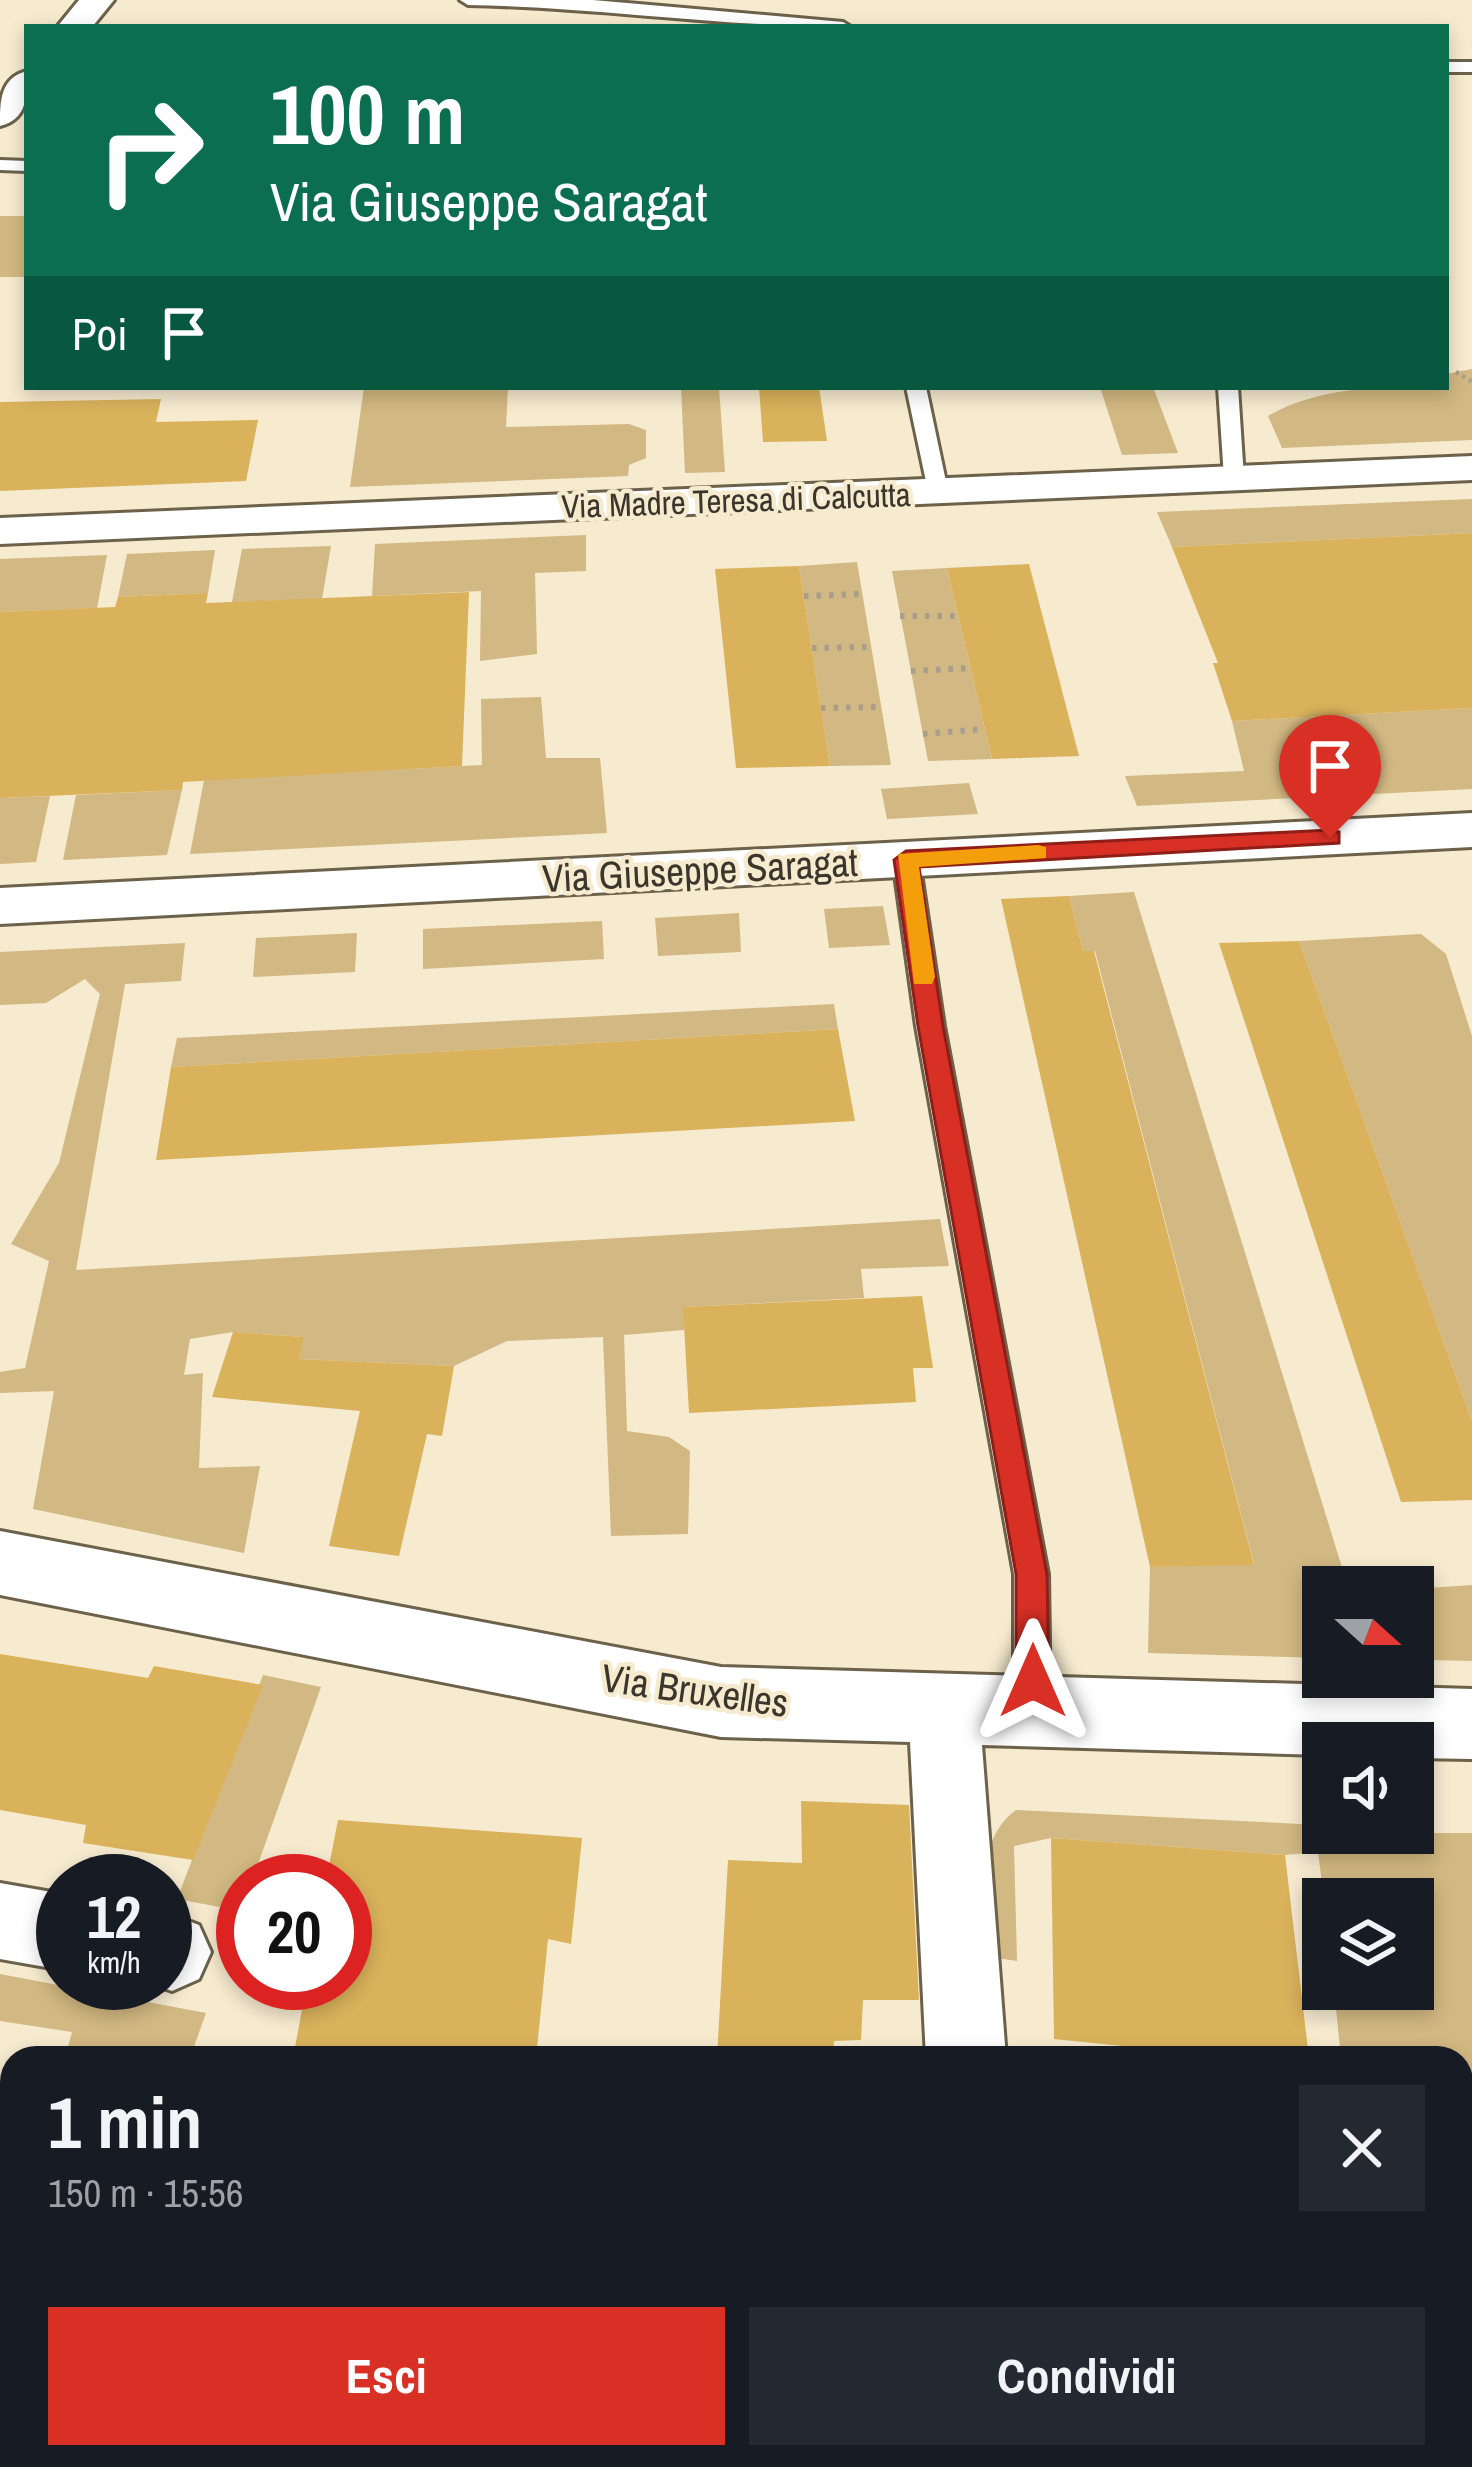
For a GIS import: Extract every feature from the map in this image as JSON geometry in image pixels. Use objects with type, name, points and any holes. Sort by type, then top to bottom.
[{"type":"main road","points":[[77,24],[98,0]]},
{"type":"main road","points":[[0,116],[24,86]]},
{"type":"street","name":"Via Madre Teresa di Calcutta","points":[[0,531],[1472,468]]},
{"type":"street","name":"Via Giuseppe Saragat","points":[[0,907],[1472,830]]},
{"type":"street","name":"Via Bruxelles","points":[[0,1563],[721,1702],[1472,1724]]},
{"type":"street","points":[[944,1709],[965,2046]]},
{"type":"street","points":[[0,1921],[36,1927]]},
{"type":"lane","points":[[467,0],[624,6],[812,24]]},
{"type":"lane","points":[[917,390],[938,491]]},
{"type":"lane","points":[[1228,390],[1234,478]]},
{"type":"lane","points":[[906,860],[930,1026],[1031,1574],[1032,1711]]},
{"type":"path","points":[[1456,372],[1472,382]]},
{"type":"path","points":[[804,596],[862,593]]},
{"type":"path","points":[[901,616],[958,616]]},
{"type":"path","points":[[812,648],[872,647]]},
{"type":"path","points":[[911,671],[970,668]]},
{"type":"path","points":[[821,708],[881,707]]},
{"type":"path","points":[[923,734],[984,729]]},
{"type":"shaded area","points":[[0,216],[24,216],[24,277],[0,277]]},
{"type":"shaded area","points":[[1472,369],[1472,440],[1282,448],[1268,416],[1332,393],[1449,390],[1449,373]]},
{"type":"shaded area","points":[[364,390],[508,390],[506,427],[629,424],[646,430],[646,458],[629,465],[628,476],[350,487]]},
{"type":"shaded area","points":[[681,390],[719,390],[725,472],[685,473]]},
{"type":"shaded area","points":[[1101,390],[1154,390],[1178,453],[1122,455]]},
{"type":"shaded area","points":[[1472,499],[1472,533],[1172,547],[1157,512]]},
{"type":"shaded area","points":[[586,535],[586,571],[535,573],[537,654],[480,661],[481,591],[372,596],[375,544]]},
{"type":"shaded area","points":[[331,546],[322,599],[232,602],[242,549]]},
{"type":"shaded area","points":[[215,550],[208,593],[118,597],[127,554]]},
{"type":"shaded area","points":[[107,555],[97,608],[0,612],[0,559]]},
{"type":"shaded area","points":[[857,562],[891,765],[830,766],[799,566]]},
{"type":"shaded area","points":[[947,568],[992,759],[928,761],[892,571]]},
{"type":"shaded area","points":[[541,697],[546,758],[600,758],[607,833],[190,854],[204,780],[482,765],[481,699]]},
{"type":"shaded area","points":[[1472,708],[1472,789],[1137,806],[1125,776],[1244,771],[1232,721]]},
{"type":"shaded area","points":[[969,783],[978,814],[887,819],[881,789]]},
{"type":"shaded area","points":[[182,790],[167,855],[63,860],[76,795]]},
{"type":"shaded area","points":[[50,796],[36,862],[0,864],[0,798]]},
{"type":"shaded area","points":[[1134,892],[1342,1566],[1302,1566],[1302,1657],[1148,1653],[1150,1567],[1254,1564],[1095,951],[1083,951],[1069,896]]},
{"type":"shaded area","points":[[883,906],[890,945],[829,948],[824,909]]},
{"type":"shaded area","points":[[739,913],[741,952],[658,956],[655,918]]},
{"type":"shaded area","points":[[602,921],[604,959],[423,969],[423,929]]},
{"type":"shaded area","points":[[357,933],[355,972],[253,977],[256,938]]},
{"type":"shaded area","points":[[1421,934],[1446,954],[1472,1036],[1472,1421],[1299,941]]},
{"type":"shaded area","points":[[185,943],[181,981],[125,984],[76,1270],[940,1219],[949,1266],[861,1269],[864,1298],[684,1307],[684,1330],[624,1335],[627,1431],[669,1437],[690,1451],[688,1534],[611,1536],[603,1337],[507,1341],[454,1366],[299,1359],[303,1337],[233,1332],[190,1339],[184,1375],[203,1373],[199,1468],[260,1466],[244,1553],[33,1509],[54,1391],[0,1393],[0,1372],[25,1368],[49,1261],[11,1244],[59,1163],[100,994],[85,979],[46,1003],[0,1005],[0,952]]},
{"type":"shaded area","points":[[834,1004],[838,1029],[171,1067],[177,1038]]},
{"type":"shaded area","points":[[1472,1585],[1472,1661],[1434,1660],[1434,1588]]},
{"type":"shaded area","points":[[263,1675],[321,1687],[262,1854],[216,1854],[216,1906],[192,1902],[192,1860]]},
{"type":"shaded area","points":[[1016,1810],[1302,1824],[1302,1853],[1285,1855],[1051,1838],[1014,1846],[1017,1961],[991,1957],[986,1877],[993,1840]]},
{"type":"shaded area","points":[[1434,1833],[1472,1833],[1472,2046],[1340,2046],[1336,2010],[1434,2010],[1434,1878],[1321,1878],[1318,1854],[1434,1854]]},
{"type":"shaded area","points":[[0,1974],[36,1981],[36,2010],[206,2013],[194,2046],[68,2046],[72,2032],[0,2021]]},
{"type":"building","points":[[759,390],[819,390],[827,441],[763,442]]},
{"type":"building","points":[[161,399],[156,422],[258,420],[246,481],[0,491],[0,402]]},
{"type":"building","points":[[1472,533],[1472,708],[1232,721],[1213,663],[1218,663],[1172,547]]},
{"type":"building","points":[[1029,564],[1079,756],[992,759],[947,568]]},
{"type":"building","points":[[799,566],[830,766],[736,768],[715,569]]},
{"type":"building","points":[[469,592],[462,766],[183,782],[182,790],[0,798],[0,612],[115,607],[118,597],[208,593],[206,603]]},
{"type":"building","points":[[1069,896],[1083,951],[1094,951],[1254,1565],[1150,1567],[1001,899]]},
{"type":"building","points":[[1299,941],[1472,1421],[1472,1500],[1401,1502],[1219,943]]},
{"type":"building","points":[[838,1029],[855,1121],[156,1160],[171,1067]]},
{"type":"building","points":[[922,1296],[933,1368],[913,1368],[916,1402],[689,1413],[683,1307]]},
{"type":"building","points":[[233,1332],[304,1337],[299,1359],[454,1366],[442,1436],[427,1434],[399,1556],[329,1546],[360,1411],[212,1397]]},
{"type":"building","points":[[0,1654],[148,1678],[154,1666],[263,1685],[193,1860],[192,1854],[154,1854],[83,1843],[86,1825],[0,1810]]},
{"type":"building","points":[[801,1801],[909,1805],[919,2000],[863,2000],[861,2040],[834,2041],[834,2046],[718,2046],[728,1860],[802,1863]]},
{"type":"building","points":[[338,1820],[582,1838],[571,1944],[548,1939],[537,2046],[295,2046],[302,2010],[372,2010],[372,1854],[331,1854]]},
{"type":"building","points":[[1051,1838],[1285,1855],[1308,2046],[1123,2046],[1054,2039]]},
{"type":"slow traffic","points":[[923,977],[906,860],[1038,853]]},
{"type":"route","points":[[1033,1681],[1031,1574],[930,1026],[906,860],[1330,838]]}]
